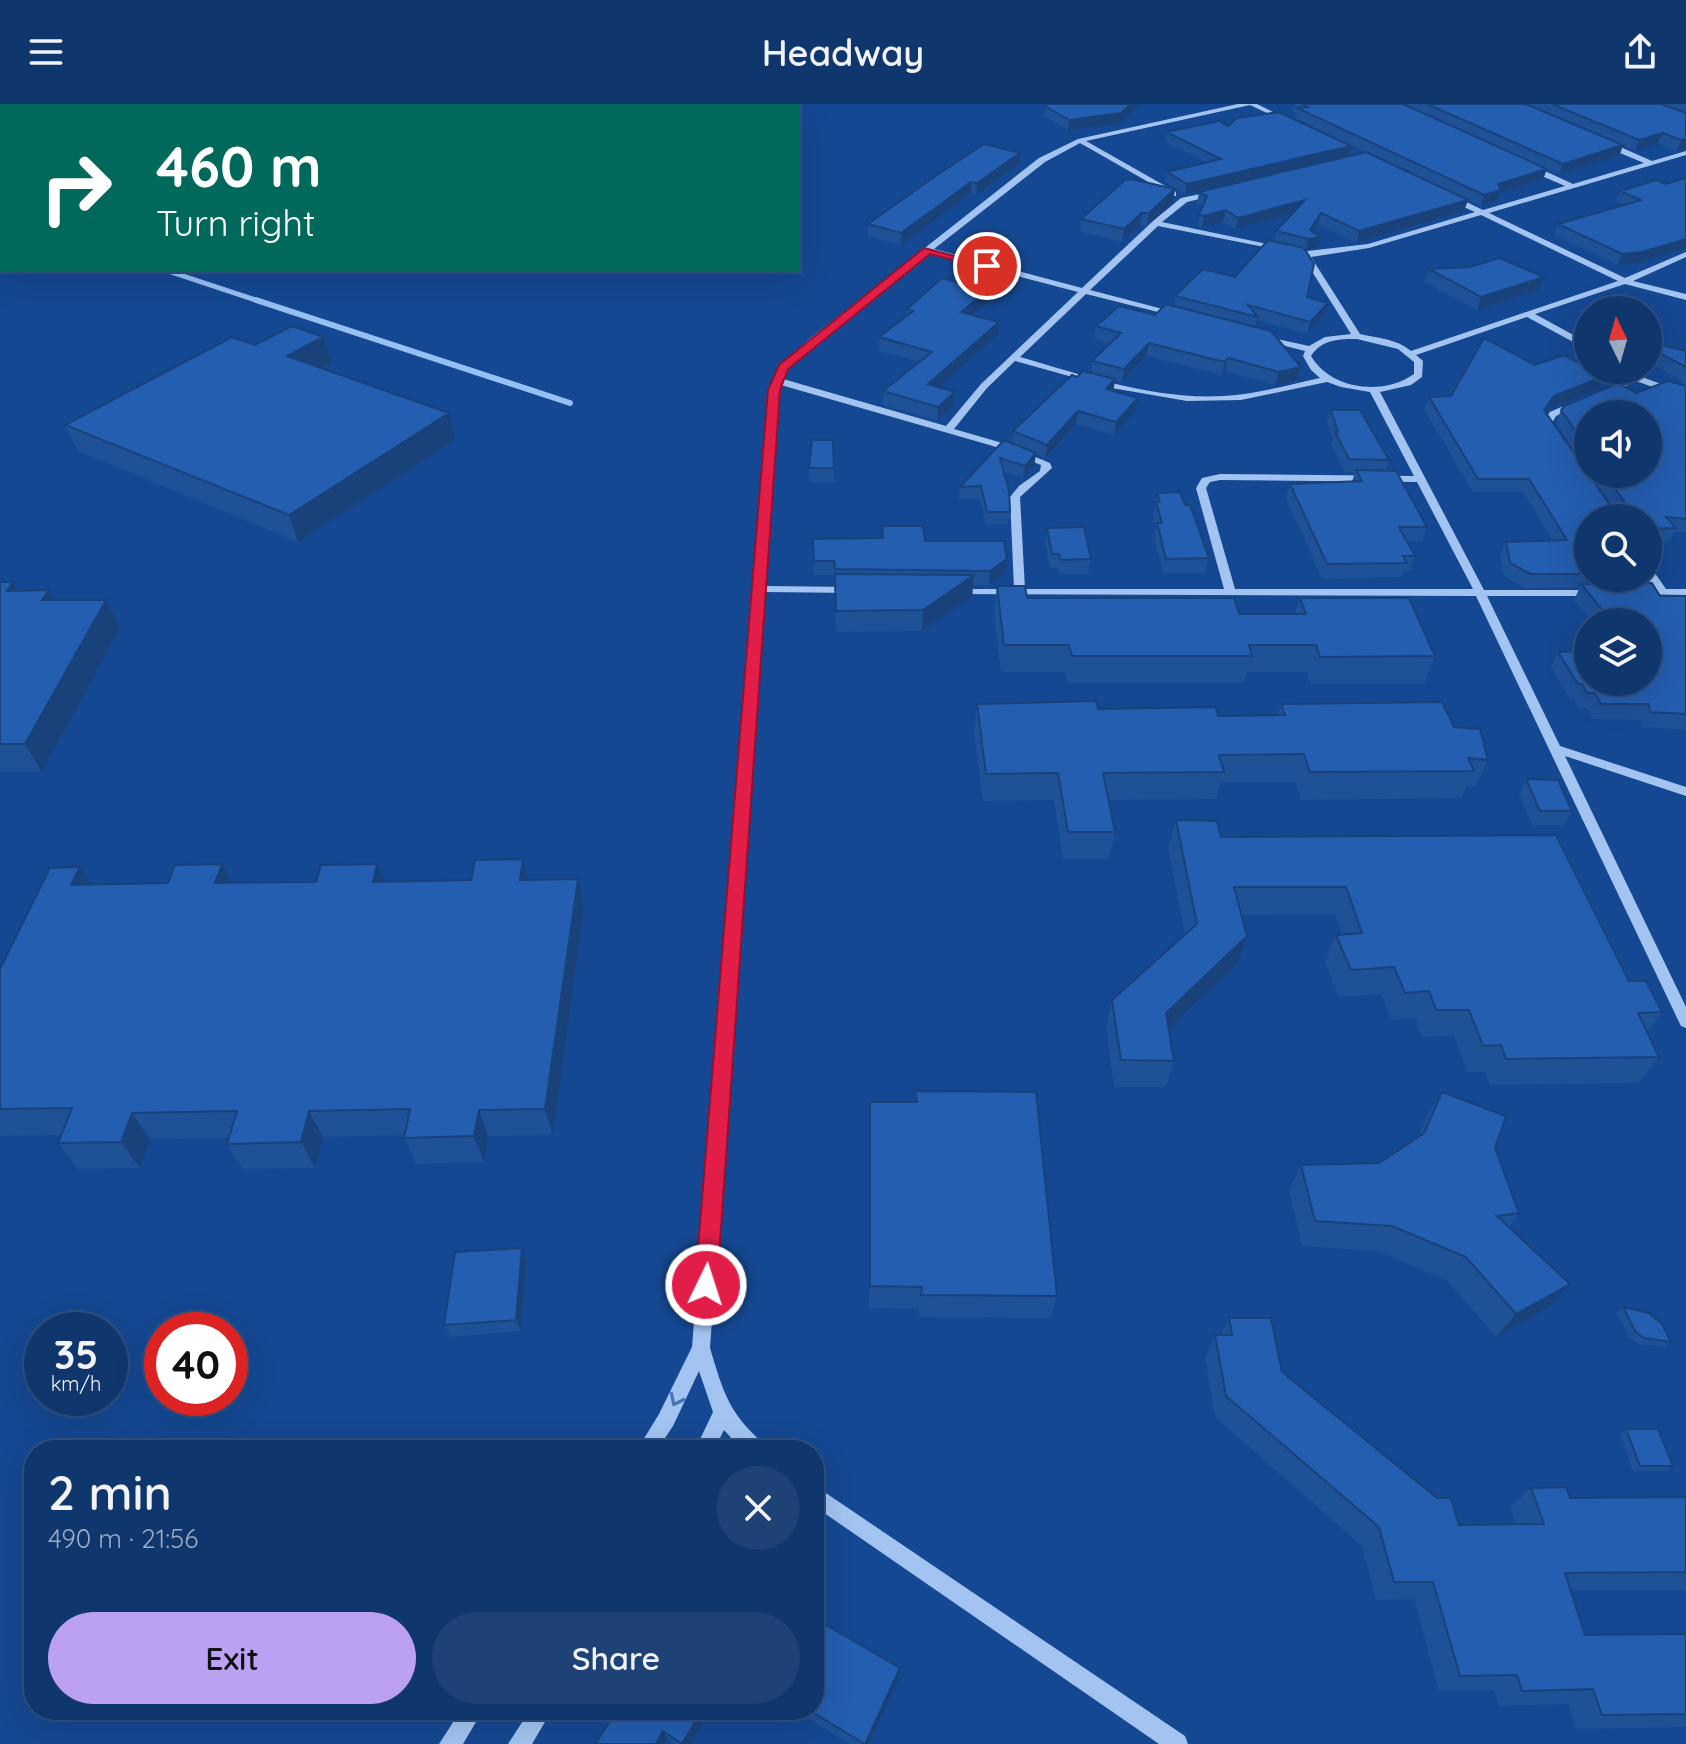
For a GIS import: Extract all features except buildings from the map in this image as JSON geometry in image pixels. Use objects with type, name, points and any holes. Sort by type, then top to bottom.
[{"type":"street","points":[[653,1440],[666,1420],[701,1348],[774,390],[783,367],[1042,160],[1080,140],[1250,104],[1294,124]]},
{"type":"street","points":[[1595,139],[1651,163]]},
{"type":"street","points":[[1080,140],[1184,200]]},
{"type":"street","points":[[1156,223],[1306,255],[1369,246],[1686,153]]},
{"type":"street","points":[[1515,161],[1571,186]]},
{"type":"street","points":[[948,430],[984,386],[1156,223],[1184,200],[1229,189]]},
{"type":"street","points":[[1437,191],[1625,281],[1686,297]]},
{"type":"street","points":[[928,250],[1190,319]]},
{"type":"street","points":[[1411,354],[1625,281],[1686,254]]},
{"type":"street","points":[[1306,255],[1357,336]]},
{"type":"street","points":[[1528,314],[1574,339]]},
{"type":"street","points":[[1250,334],[1309,349],[1327,339],[1357,336],[1387,342],[1411,354],[1421,368],[1413,382],[1374,390],[1327,379],[1309,364],[1309,349]]},
{"type":"street","points":[[1014,358],[1137,393],[1213,399],[1279,391],[1327,379]]},
{"type":"street","points":[[778,381],[996,444],[1047,466],[1040,478],[1022,485],[1015,497],[1020,593]]},
{"type":"street","points":[[1561,447],[1547,423],[1553,414],[1613,384]]},
{"type":"street","points":[[1657,384],[1686,396]]},
{"type":"street","points":[[1374,390],[1481,595],[1686,1022]]},
{"type":"street","points":[[1230,592],[1201,488],[1206,480],[1220,477],[1421,479]]},
{"type":"street","points":[[758,589],[866,590]]},
{"type":"street","points":[[943,591],[1602,593]]},
{"type":"street","points":[[1663,592],[1686,592]]},
{"type":"street","points":[[1553,748],[1686,792]]},
{"type":"street","points":[[701,1348],[722,1414],[744,1440]]},
{"type":"street","points":[[709,1440],[722,1414]]},
{"type":"street","points":[[824,1502],[1174,1743]]},
{"type":"street","points":[[450,1744],[466,1720]]},
{"type":"street","points":[[519,1744],[535,1720]]},
{"type":"waterway","points":[[171,272],[262,302]]},
{"type":"waterway","points":[[256,300],[570,403]]},
{"type":"route","points":[[706,1285],[774,390],[783,367],[928,250],[987,266]]}]
